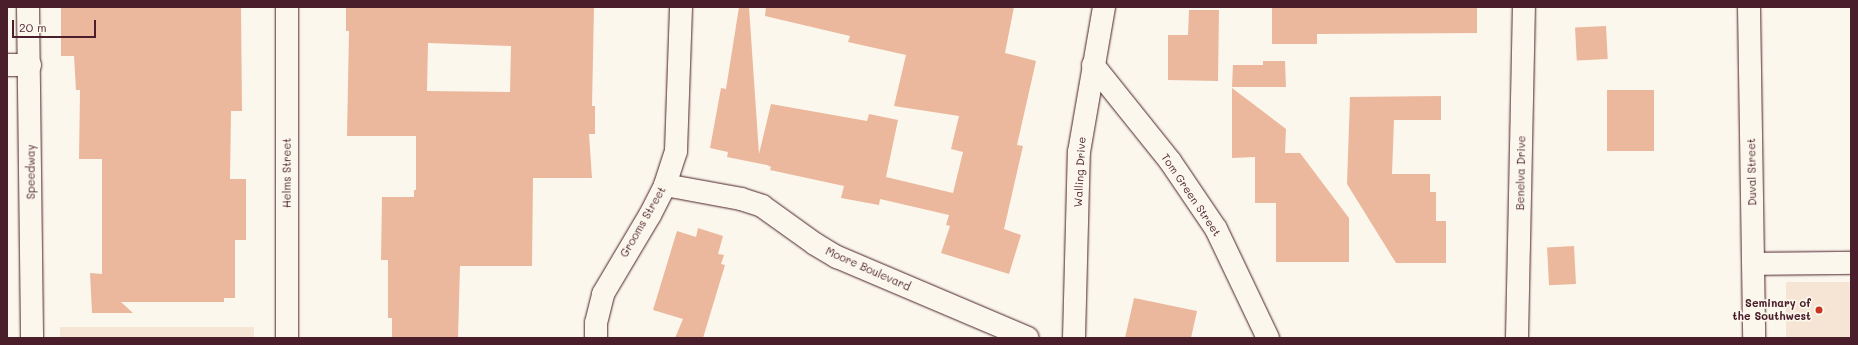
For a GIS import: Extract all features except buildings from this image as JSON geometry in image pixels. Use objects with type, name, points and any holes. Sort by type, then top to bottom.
[{"type":"street","name":"Speedway","points":[[28,7],[30,65],[32,338]]},
{"type":"street","name":"Helms Street","points":[[287,7],[287,338]]},
{"type":"street","name":"Grooms Street","points":[[596,338],[596,323],[603,294],[665,185],[676,150],[681,7]]},
{"type":"street","name":"Walling Drive","points":[[1074,338],[1079,152],[1104,7]]},
{"type":"street","name":"Benelva Drive","points":[[1517,338],[1524,7]]},
{"type":"street","name":"Duval Street","points":[[1749,7],[1754,338]]},
{"type":"street","points":[[7,65],[30,65]]},
{"type":"street","name":"Tom Green Street","points":[[1094,65],[1170,161],[1216,229],[1268,338]]},
{"type":"street","name":"Moore Boulevard","points":[[665,185],[741,199],[762,206],[815,244],[837,257],[1028,338]]},
{"type":"street","points":[[1754,264],[1851,263]]},
{"type":"shaded area","name":"Seminary of the Southwest","points":[[1786,282],[1851,282],[1851,338],[1786,338]]},
{"type":"shaded area","points":[[60,327],[254,327],[254,338],[60,338]]},
{"type":"place","name":"Seminary of the Southwest","points":[[1819,310]]}]
